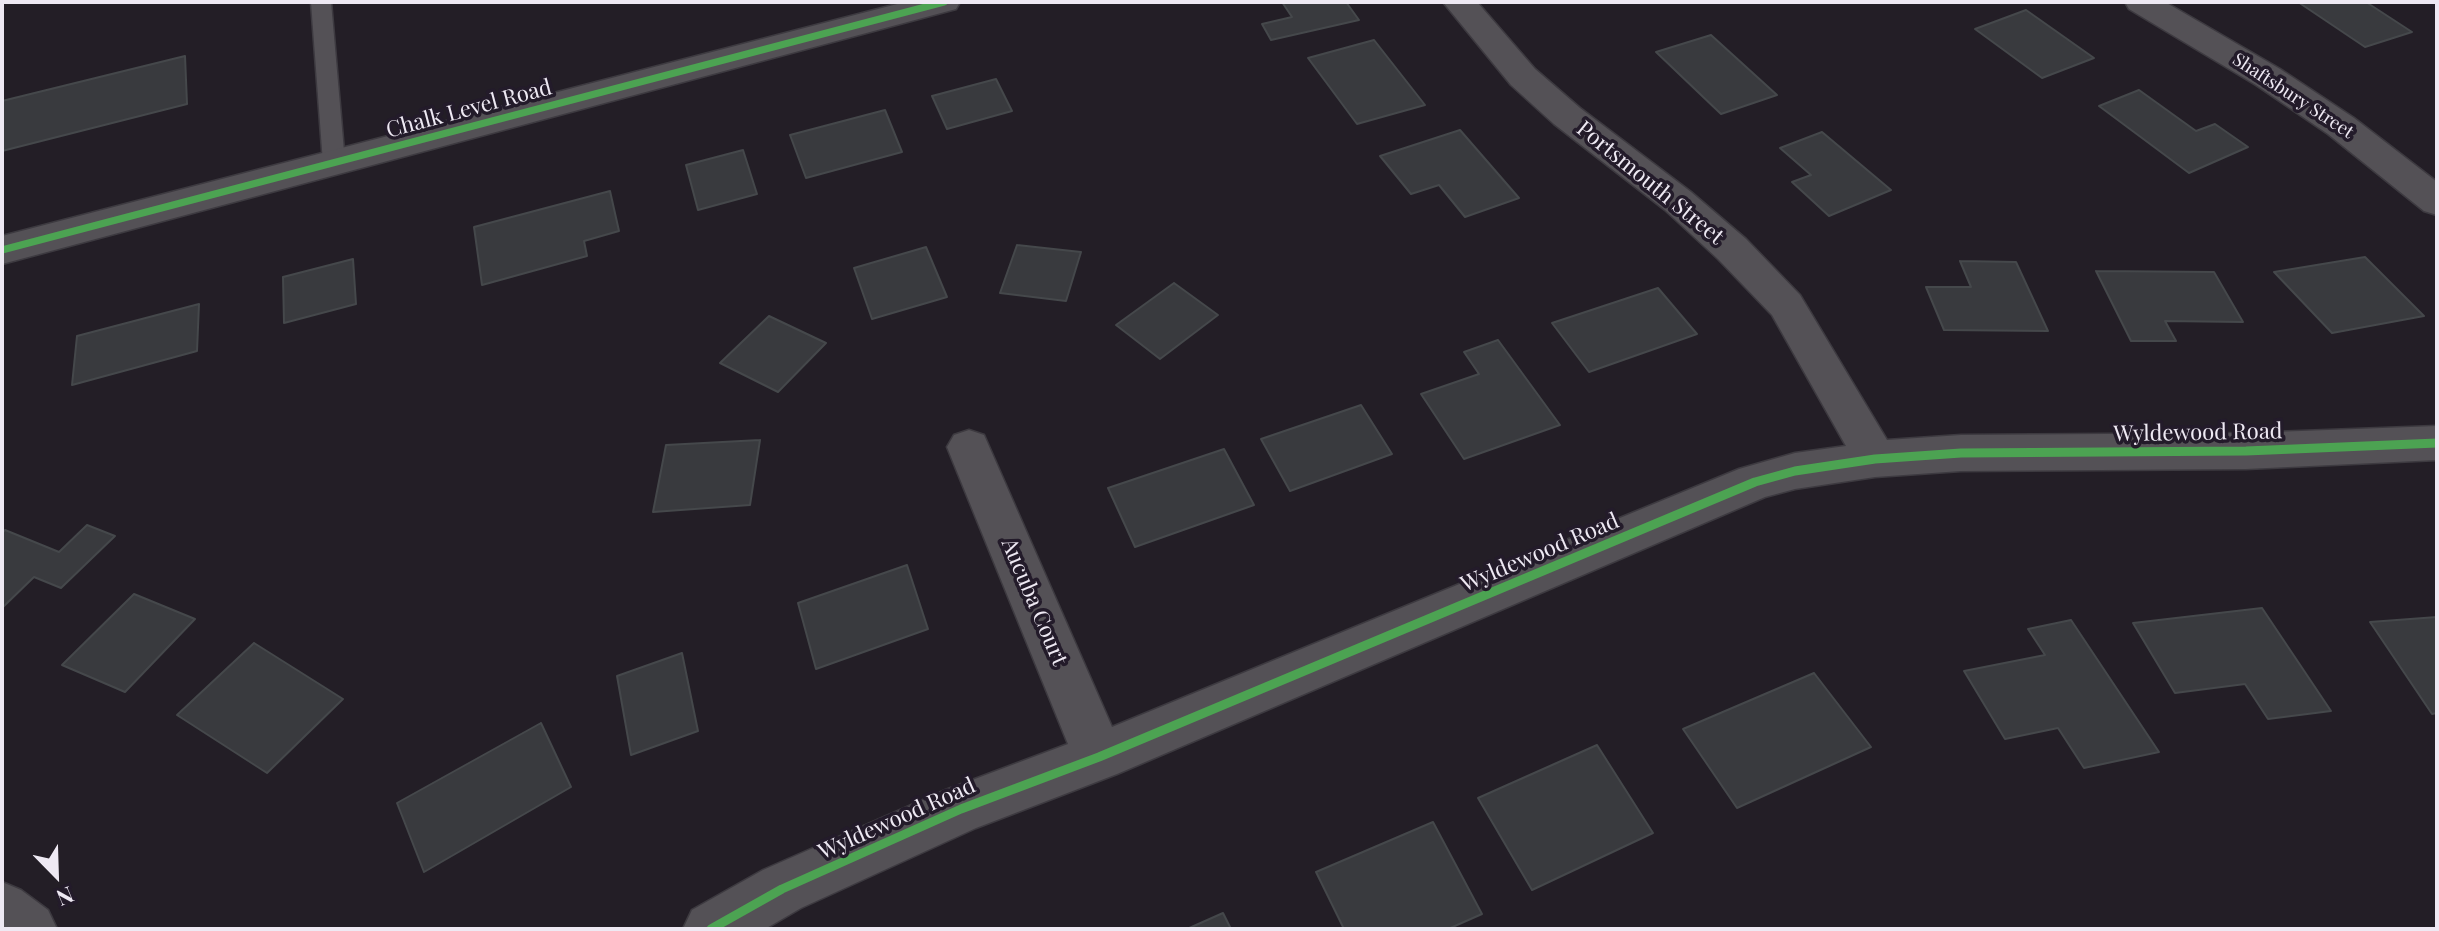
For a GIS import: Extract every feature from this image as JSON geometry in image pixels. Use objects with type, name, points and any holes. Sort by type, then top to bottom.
[{"type":"street","name":"Chalk Level Road","points":[[2,250],[944,2]]},
{"type":"street","name":"Portsmouth Street","points":[[1459,2],[1523,77],[1567,116],[1678,201],[1732,249],[1786,305],[1848,407],[1875,459]]},
{"type":"street","name":"Shaftsbury Street","points":[[2141,2],[2329,117],[2437,202]]},
{"type":"street","name":"Wyldewood Road","points":[[711,929],[782,889],[961,809],[1099,757],[1755,482],[1795,471],[1875,459],[1961,453],[2246,451],[2437,443]]},
{"type":"street","name":"Aucuba Court","points":[[969,447],[1099,757]]},
{"type":"street","points":[[2,909],[29,929]]},
{"type":"lane","points":[[321,2],[334,163]]},
{"type":"building","points":[[1282,2],[1346,2],[1359,20],[1271,40],[1262,24],[1292,17]]},
{"type":"building","points":[[2298,2],[2366,2],[2412,32],[2365,47]]},
{"type":"building","points":[[2026,10],[2094,58],[2042,78],[1975,29]]},
{"type":"building","points":[[1711,35],[1777,95],[1721,114],[1656,52]]},
{"type":"building","points":[[1374,40],[1425,105],[1357,124],[1308,58]]},
{"type":"building","points":[[185,56],[187,104],[2,151],[2,101]]},
{"type":"building","points":[[996,79],[1012,111],[947,129],[932,96]]},
{"type":"building","points":[[2139,90],[2196,131],[2215,124],[2248,147],[2189,173],[2099,106]]},
{"type":"building","points":[[885,110],[902,152],[806,178],[790,135]]},
{"type":"building","points":[[1460,130],[1519,198],[1465,217],[1439,185],[1411,194],[1380,156]]},
{"type":"building","points":[[1822,132],[1891,190],[1829,216],[1792,182],[1811,175],[1780,148]]},
{"type":"building","points":[[743,150],[757,194],[698,210],[686,165]]},
{"type":"building","points":[[610,191],[619,231],[584,241],[587,256],[482,285],[474,227]]},
{"type":"building","points":[[1017,245],[1081,252],[1066,301],[1000,293]]},
{"type":"building","points":[[926,247],[947,297],[872,319],[854,268]]},
{"type":"building","points":[[2365,257],[2424,316],[2332,333],[2274,272]]},
{"type":"building","points":[[353,259],[356,304],[284,323],[283,277]]},
{"type":"building","points":[[1960,261],[2016,262],[2048,331],[1944,330],[1926,287],[1971,287]]},
{"type":"building","points":[[2096,271],[2214,272],[2243,322],[2165,321],[2176,341],[2131,341]]},
{"type":"building","points":[[1174,283],[1218,315],[1160,359],[1116,325]]},
{"type":"building","points":[[1658,288],[1697,334],[1589,372],[1552,323]]},
{"type":"building","points":[[199,304],[197,351],[72,385],[77,336]]},
{"type":"building","points":[[769,316],[826,343],[778,392],[720,363]]},
{"type":"building","points":[[1498,340],[1560,425],[1464,459],[1421,394],[1479,374],[1464,352]]},
{"type":"building","points":[[1361,405],[1392,454],[1290,491],[1261,439]]},
{"type":"building","points":[[760,440],[750,505],[653,512],[666,445]]},
{"type":"building","points":[[1224,449],[1254,505],[1135,547],[1108,488]]},
{"type":"building","points":[[87,525],[115,536],[61,588],[34,577],[2,608],[2,533],[5,530],[59,552]]},
{"type":"building","points":[[907,565],[928,629],[816,669],[798,603]]},
{"type":"building","points":[[134,594],[195,619],[125,692],[62,665]]},
{"type":"building","points":[[2262,608],[2331,711],[2268,719],[2245,684],[2175,693],[2133,623]]},
{"type":"building","points":[[2437,617],[2437,713],[2432,714],[2370,622]]},
{"type":"building","points":[[2071,620],[2159,752],[2084,768],[2058,728],[2005,739],[1964,671],[2045,655],[2028,629]]},
{"type":"building","points":[[254,643],[343,699],[267,773],[177,715]]},
{"type":"building","points":[[682,653],[698,731],[631,755],[617,676]]},
{"type":"building","points":[[1814,673],[1871,747],[1737,808],[1683,729]]},
{"type":"building","points":[[541,723],[571,787],[424,872],[397,803]]},
{"type":"building","points":[[1597,745],[1653,833],[1532,890],[1478,798]]},
{"type":"building","points":[[1433,822],[1482,914],[1448,929],[1344,929],[1316,872]]},
{"type":"building","points":[[1223,913],[1231,929],[1187,929]]},
{"type":"cycle path","points":[[2,250],[944,2]]},
{"type":"cycle path","points":[[711,929],[782,889],[961,809],[1099,757],[1755,482],[1795,471],[1875,459],[1961,453],[2246,451],[2437,443]]}]
